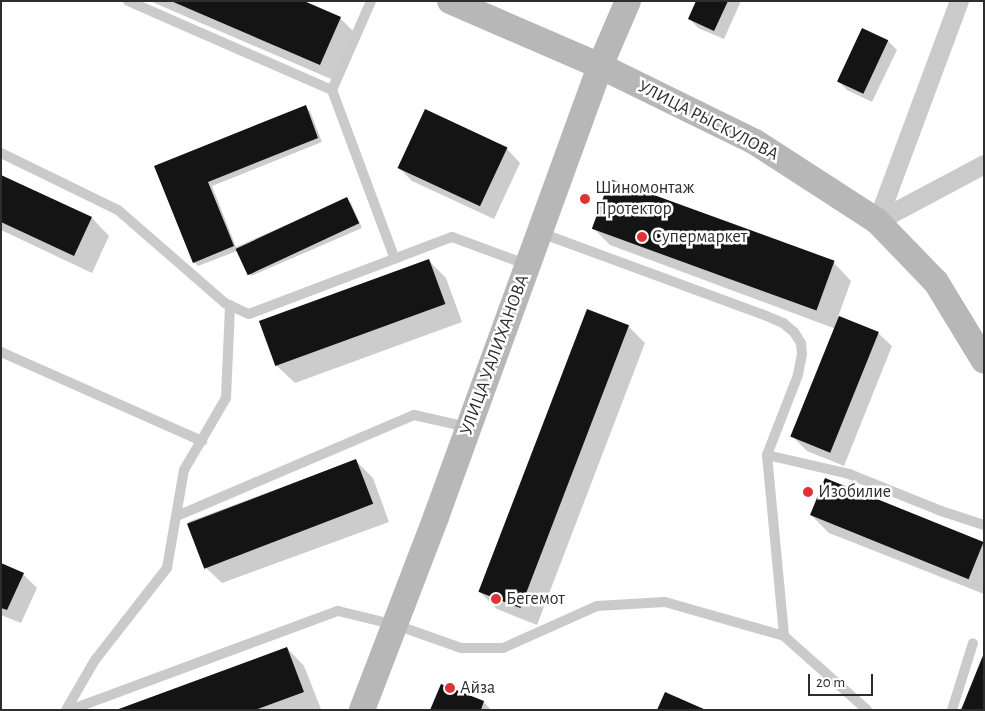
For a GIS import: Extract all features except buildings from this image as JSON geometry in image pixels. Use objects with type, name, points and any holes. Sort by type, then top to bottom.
[{"type":"street","name":"УЛИЦА РЫСКУЛОВА","points":[[450,1],[600,66],[755,142],[876,221],[936,282],[984,360]]},
{"type":"street","name":"УЛИЦА УАЛИХАНОВА","points":[[362,710],[396,625],[600,66],[628,1]]},
{"type":"street","points":[[876,221],[960,1]]},
{"type":"street","points":[[876,221],[984,164]]},
{"type":"lane","points":[[128,1],[332,90]]},
{"type":"lane","points":[[371,1],[332,90],[395,259]]},
{"type":"lane","points":[[1,152],[118,210],[230,305],[249,314],[452,237],[528,265]]},
{"type":"lane","points":[[540,233],[783,323],[794,332],[801,343],[802,354],[798,376],[767,454],[784,636]]},
{"type":"lane","points":[[66,710],[96,660],[167,568],[184,470],[226,398],[230,305]]},
{"type":"lane","points":[[1,352],[202,441]]},
{"type":"lane","points":[[177,516],[414,415],[468,428]]},
{"type":"lane","points":[[767,454],[849,474],[941,512],[984,525]]},
{"type":"lane","points":[[70,710],[338,611],[396,625],[461,648],[503,648],[596,606],[665,602],[784,636],[867,710]]},
{"type":"lane","points":[[952,710],[974,643]]},
{"type":"place","name":"Шиномонтаж Протектор","points":[[585,199]]},
{"type":"place","name":"Супермаркет","points":[[642,237]]},
{"type":"place","name":"Изобилие","points":[[808,492]]},
{"type":"place","name":"Бегемот","points":[[496,599]]},
{"type":"place","name":"Айза","points":[[450,688]]}]
